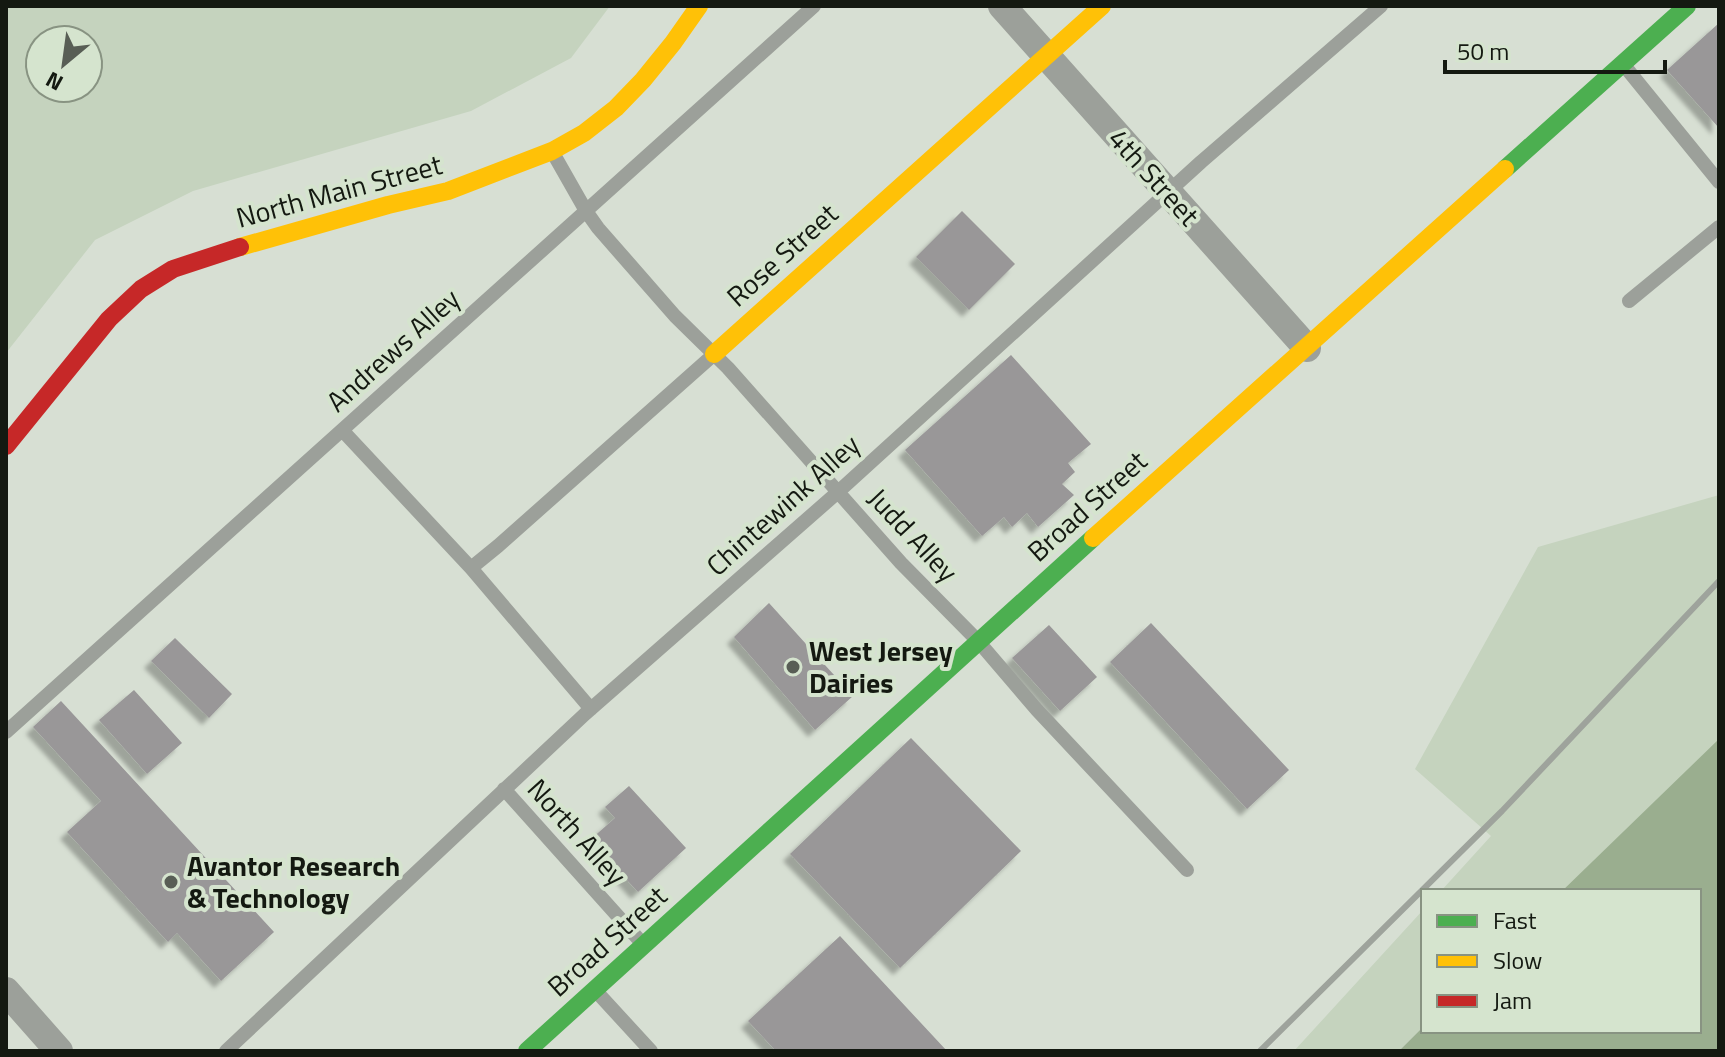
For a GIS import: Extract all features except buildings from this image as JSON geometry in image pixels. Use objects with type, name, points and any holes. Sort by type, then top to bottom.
[{"type":"street","name":"North Main Street","points":[[6,446],[109,319],[141,289],[173,269],[216,254],[448,191],[552,151],[584,133],[616,108],[643,80],[699,6]]},
{"type":"street","name":"4th Street","points":[[1002,6],[1307,348]]},
{"type":"street","name":"Rose Street","points":[[714,354],[1102,6]]},
{"type":"street","name":"Broad Street","points":[[527,1051],[978,641],[1687,6]]},
{"type":"street","points":[[6,991],[48,1044]]},
{"type":"lane","name":"Andrews Alley","points":[[6,732],[814,6]]},
{"type":"lane","name":"Chintewink Alley","points":[[226,1051],[591,709],[838,492],[1168,192],[1381,6]]},
{"type":"lane","points":[[1623,64],[1719,182]]},
{"type":"lane","name":"Judd Alley","points":[[552,151],[598,228],[675,316],[714,354],[901,563],[978,641],[1037,710],[1187,870]]},
{"type":"lane","points":[[1629,301],[1719,227]]},
{"type":"lane","name":"Rose Street","points":[[471,568],[714,354]]},
{"type":"lane","points":[[342,430],[471,568],[591,709]]},
{"type":"lane","name":"North Alley","points":[[504,789],[644,945]]},
{"type":"lane","points":[[595,989],[651,1051]]},
{"type":"shaded area","points":[[6,6],[610,6],[571,58],[471,111],[193,191],[95,240],[6,353]]},
{"type":"shaded area","points":[[1719,495],[1719,740],[1564,889],[1443,889],[1491,836],[1415,769],[1538,547]]},
{"type":"shaded area","points":[[1719,739],[1719,1051],[1399,1051],[1421,1029],[1421,1033],[1701,1033],[1701,889],[1564,889]]},
{"type":"shaded area","points":[[1421,912],[1421,1029],[1399,1051],[1294,1051]]},
{"type":"railway","points":[[1423,889],[1502,811],[1719,581]]},
{"type":"railway","points":[[1260,1051],[1421,891]]},
{"type":"traffic: fast","points":[[1505,169],[1687,6]]},
{"type":"traffic: fast","points":[[527,1051],[1093,538]]},
{"type":"traffic: slow","points":[[240,247],[448,191],[552,151],[584,133],[616,108],[643,80],[699,6]]},
{"type":"traffic: slow","points":[[714,354],[1102,6]]},
{"type":"traffic: slow","points":[[1093,538],[1505,169]]},
{"type":"traffic: jam","points":[[6,446],[109,319],[141,289],[173,269],[240,247]]},
{"type":"place","name":"West Jersey Dairies","points":[[793,667]]},
{"type":"place","name":"Avantor Research & Technology","points":[[171,882]]}]
